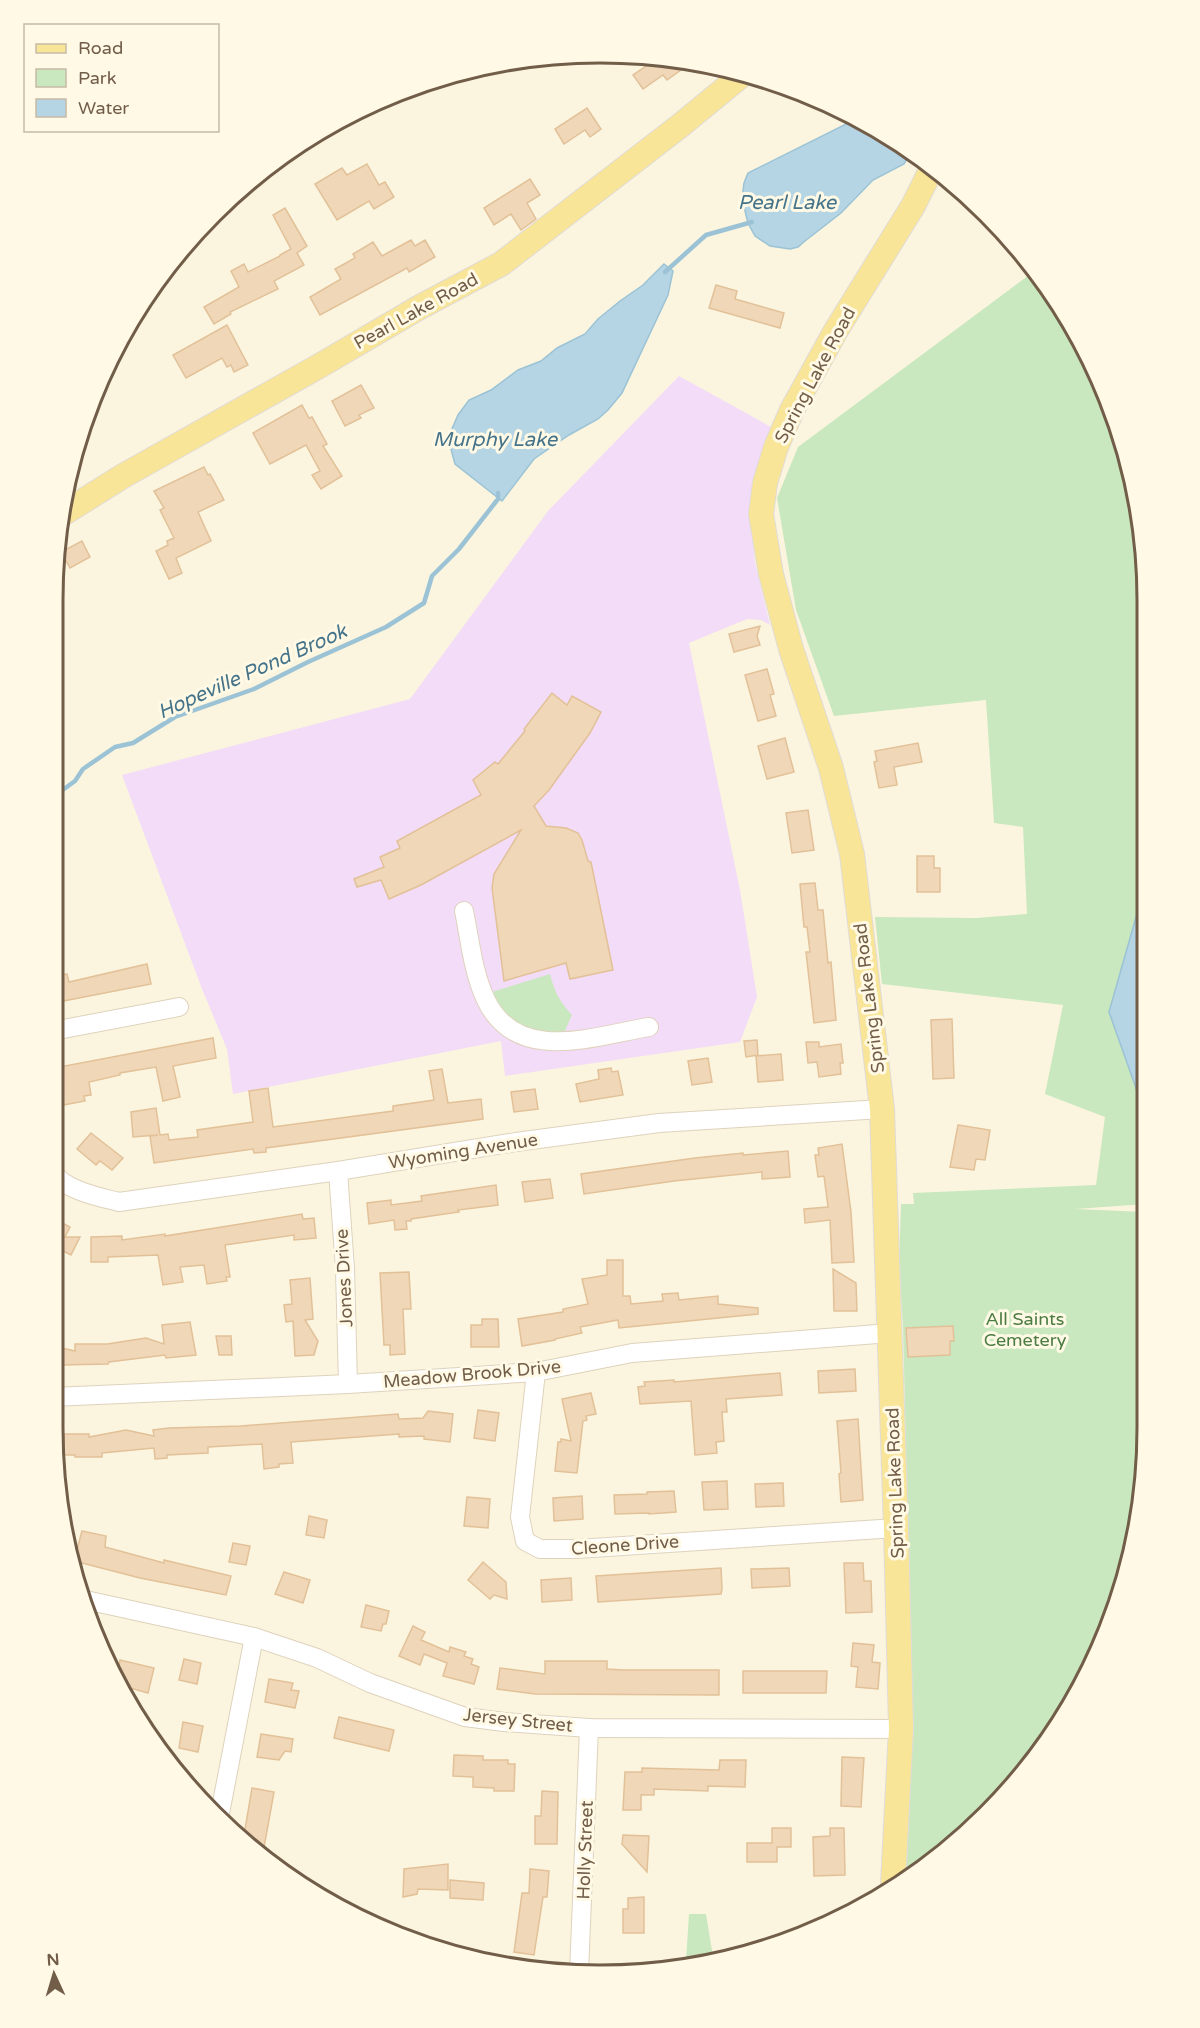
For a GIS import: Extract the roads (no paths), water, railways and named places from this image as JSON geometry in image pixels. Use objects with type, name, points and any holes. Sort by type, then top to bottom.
[{"type":"main road","name":"Pearl Lake Road","points":[[71,509],[123,476],[420,307],[501,264],[735,80]]},
{"type":"main road","name":"Spring Lake Road","points":[[893,1877],[901,1729],[897,1528],[882,1109],[852,854],[831,768],[791,649],[774,585],[761,514],[765,483],[773,456],[792,410],[835,332],[913,206],[928,175]]},
{"type":"street","points":[[464,911],[485,999],[503,1025],[513,1032],[530,1039],[574,1041],[649,1027]]},
{"type":"street","points":[[63,1029],[179,1006]]},
{"type":"street","name":"Wyoming Avenue","points":[[63,1182],[90,1194],[119,1202],[659,1123],[882,1109]]},
{"type":"street","name":"Jones Drive","points":[[338,1171],[345,1269],[348,1384]]},
{"type":"street","name":"Meadow Brook Drive","points":[[63,1397],[348,1384],[536,1372],[632,1353],[890,1333]]},
{"type":"street","name":"Cleone Drive","points":[[536,1372],[520,1517],[525,1541],[540,1549],[577,1549],[897,1528]]},
{"type":"street","name":"Jersey Street","points":[[91,1601],[254,1637],[317,1658],[370,1683],[465,1717],[589,1728],[901,1729]]},
{"type":"street","points":[[221,1809],[254,1637]]},
{"type":"street","name":"Holly Street","points":[[579,1964],[589,1728]]},
{"type":"water","name":"Pearl Lake","points":[[847,123],[907,160],[904,164],[873,180],[841,213],[798,247],[790,249],[770,246],[755,236],[748,223],[742,199],[748,173]]},
{"type":"water","name":"Murphy Lake","points":[[664,264],[673,271],[668,295],[622,393],[608,410],[598,419],[569,435],[534,459],[502,501],[455,464],[448,438],[458,415],[469,400],[491,390],[518,370],[541,361],[557,348],[585,334],[598,319],[643,285]]},
{"type":"water","points":[[1137,914],[1137,1091],[1109,1012]]},
{"type":"waterway","name":"Hopeville Pond Brook","points":[[665,272],[706,235],[752,222]]},
{"type":"waterway","name":"Hopeville Pond Brook","points":[[63,790],[75,781],[83,769],[115,747],[133,743],[175,717],[254,689],[386,627],[424,603],[432,576],[459,549],[498,499],[498,493]]},
{"type":"park label","name":"All Saints Cemetery","points":[[1025,1329]]}]
